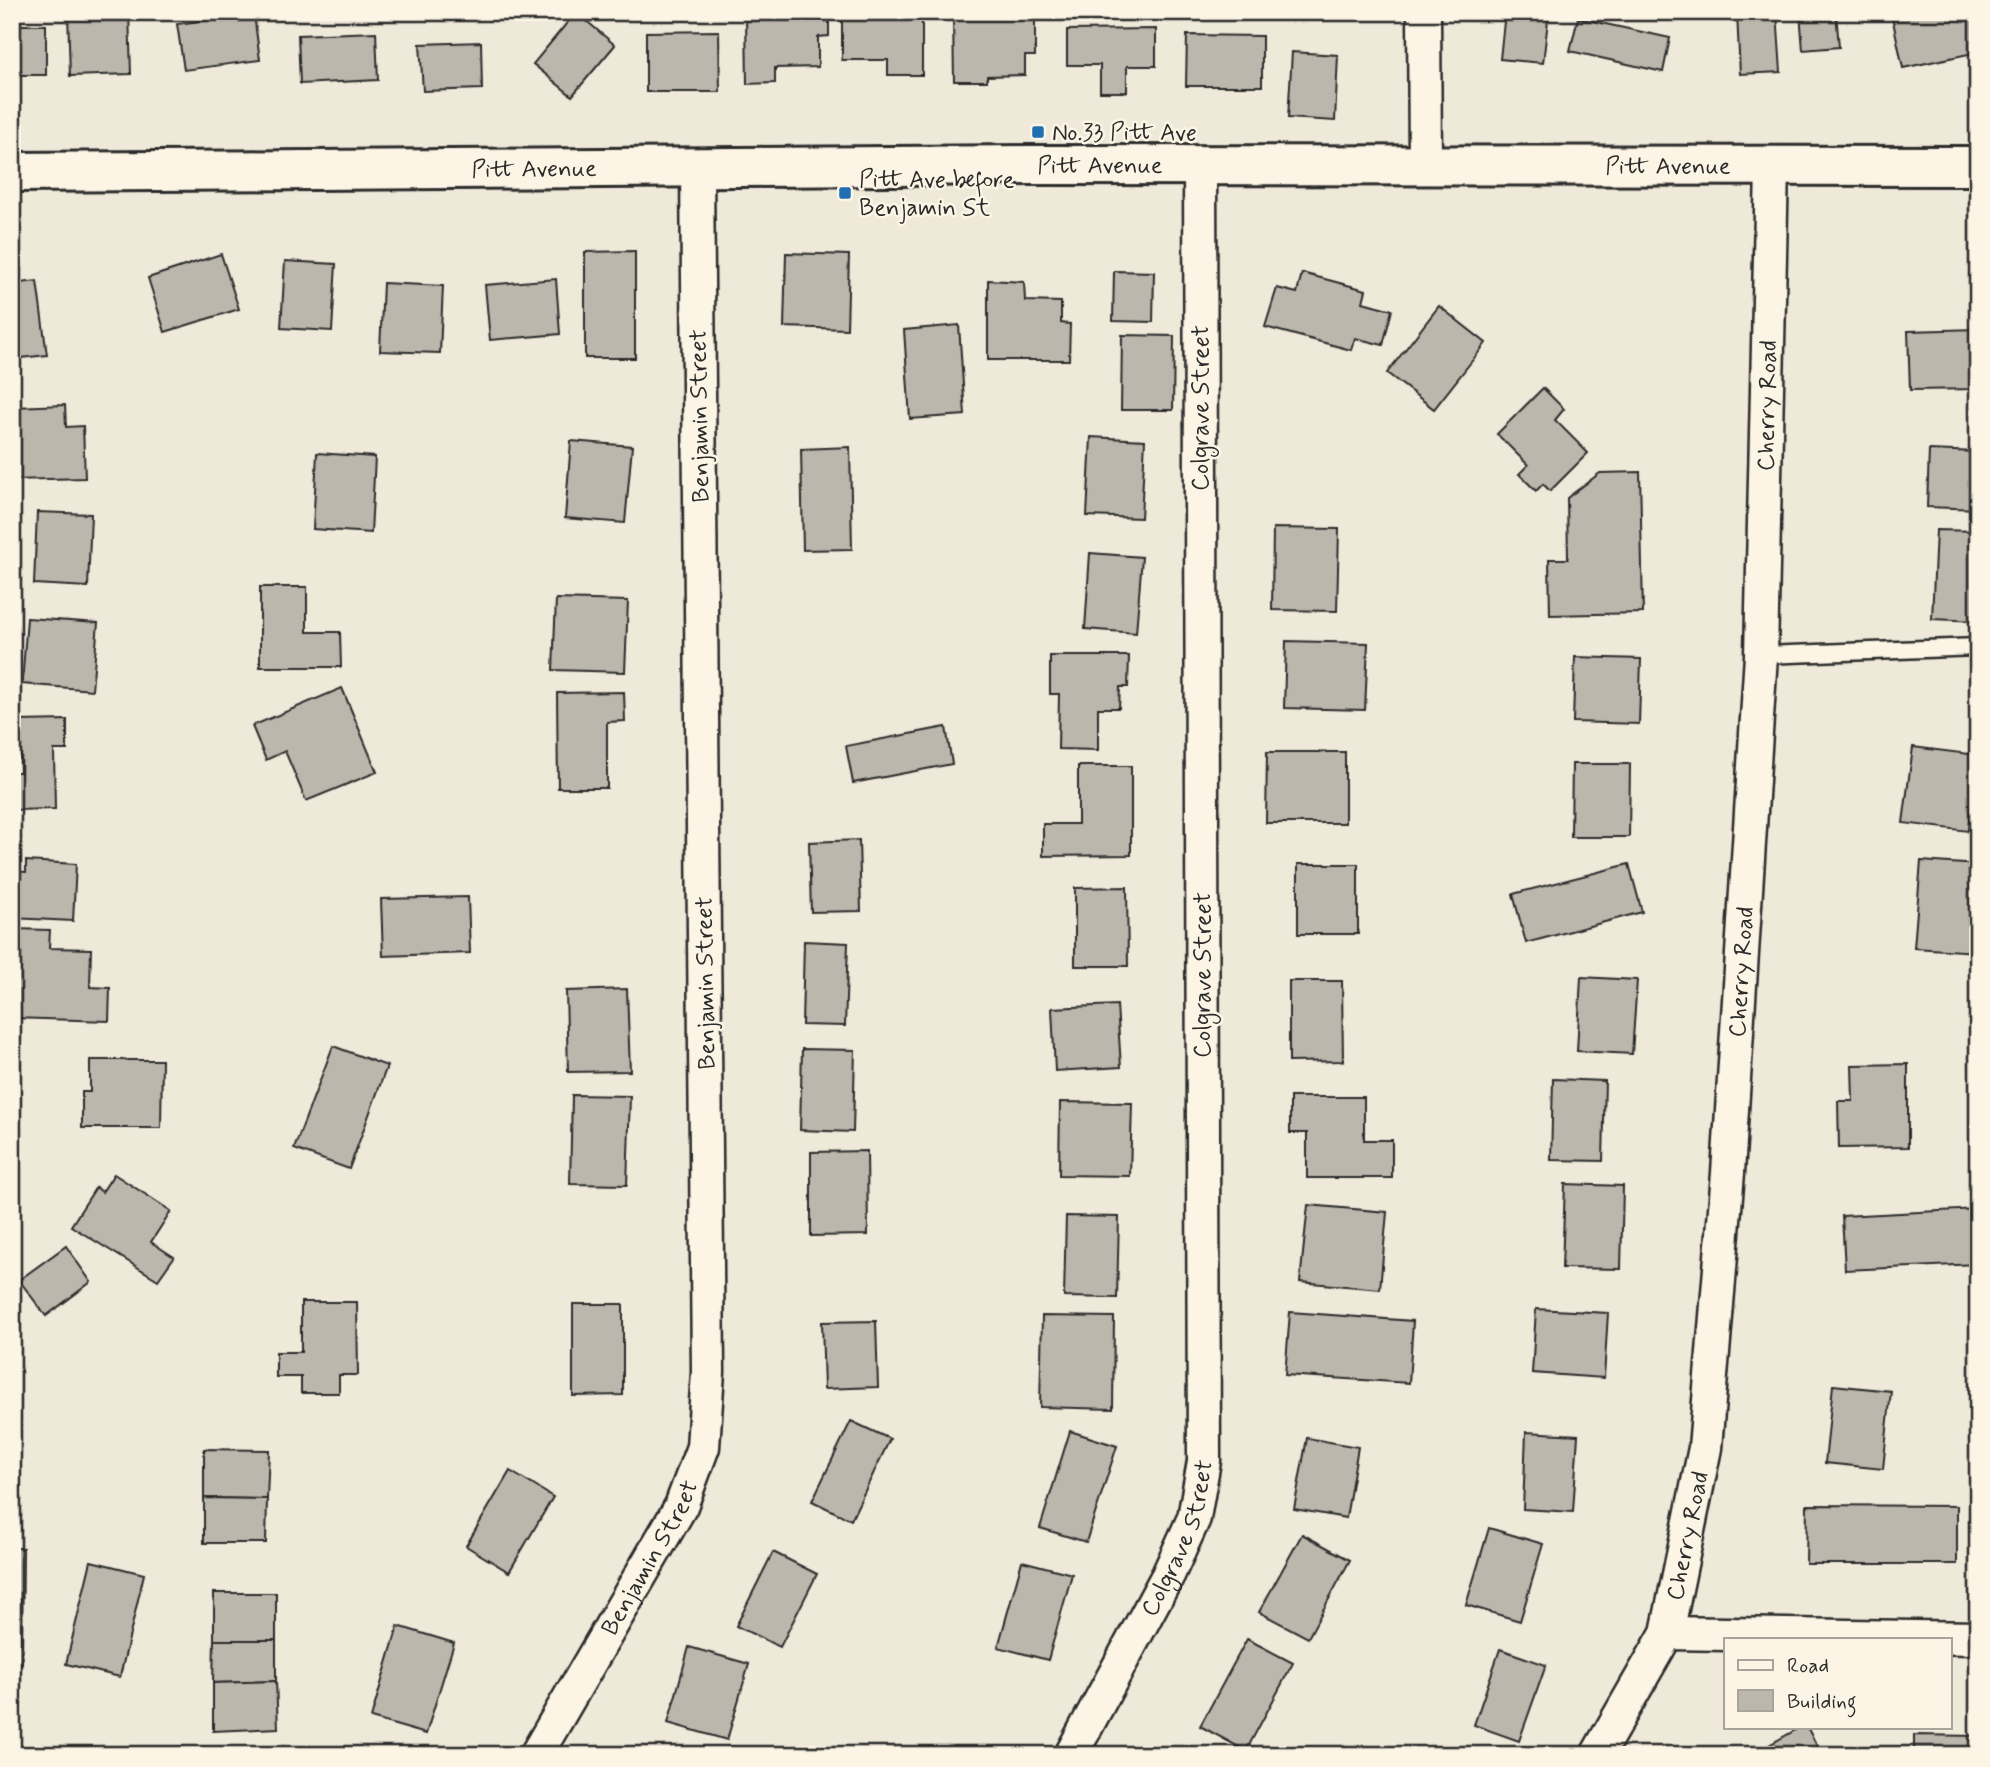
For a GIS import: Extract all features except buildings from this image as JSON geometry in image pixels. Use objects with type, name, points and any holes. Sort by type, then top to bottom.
[{"type":"street","points":[[1424,12],[1425,164]]},
{"type":"street","name":"Pitt Avenue","points":[[12,172],[1425,164],[1978,166]]},
{"type":"street","name":"Colgrave Street","points":[[1071,1755],[1168,1575],[1194,1518],[1204,1461],[1200,165]]},
{"type":"street","name":"Cherry Road","points":[[1597,1755],[1667,1633],[1705,1448],[1728,1173],[1761,655],[1772,167]]},
{"type":"street","name":"Benjamin Street","points":[[536,1755],[681,1506],[703,1447],[708,1359],[697,169]]},
{"type":"street","points":[[1667,1633],[1926,1638]]},
{"type":"street","points":[[1952,1638],[1978,1639]]},
{"type":"lane","points":[[1761,655],[1978,647]]},
{"type":"place","name":"No.33 Pitt Ave","points":[[1038,132]]},
{"type":"place","name":"Pitt Ave before Benjamin St","points":[[845,193]]}]
